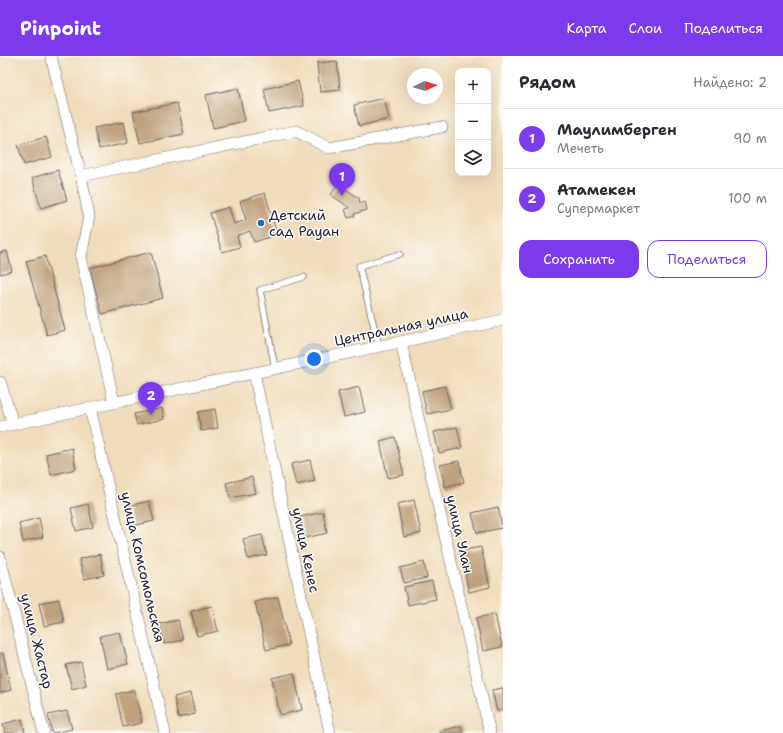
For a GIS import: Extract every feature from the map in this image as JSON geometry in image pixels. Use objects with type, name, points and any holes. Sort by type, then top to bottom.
[{"type":"street","points":[[52,56],[81,176],[89,216],[81,257],[114,402]]},
{"type":"street","points":[[81,176],[296,131],[329,148],[442,127]]},
{"type":"street","name":"Центральная улица","points":[[0,427],[503,320]]},
{"type":"street","name":"улица Улан","points":[[401,342],[490,733]]},
{"type":"street","name":"улица Кенес","points":[[254,373],[330,733]]},
{"type":"street","points":[[0,382],[13,424]]},
{"type":"street","name":"улица Комсомольская","points":[[90,408],[165,733]]},
{"type":"street","name":"улица Жастар","points":[[0,557],[44,733]]},
{"type":"lane","points":[[379,347],[359,266],[400,254]]},
{"type":"lane","points":[[275,368],[260,290],[304,277]]},
{"type":"building","points":[[337,61],[340,90],[320,92],[317,63]]},
{"type":"building","points":[[298,81],[304,106],[269,113],[264,89]]},
{"type":"building","points":[[238,88],[245,121],[213,128],[206,95]]},
{"type":"building","points":[[384,98],[389,119],[359,126],[354,105]]},
{"type":"building","points":[[177,103],[184,134],[140,143],[133,112]]},
{"type":"building","points":[[124,122],[128,143],[99,149],[94,128]]},
{"type":"building","points":[[46,137],[52,157],[24,165],[18,145]]},
{"type":"building","points":[[58,170],[67,200],[41,208],[32,178]]},
{"type":"building","points":[[338,184],[359,198],[360,203],[365,202],[367,210],[354,214],[355,216],[348,218],[345,209],[350,208],[331,195]]},
{"type":"building","points":[[265,193],[277,235],[254,242],[250,231],[237,236],[240,247],[222,252],[210,213],[229,207],[234,224],[246,220],[240,201]]},
{"type":"building","points":[[7,251],[12,271],[0,274],[0,253]]},
{"type":"building","points":[[151,252],[163,298],[102,314],[90,268]]},
{"type":"building","points":[[45,256],[65,330],[47,335],[26,261]]},
{"type":"building","points":[[445,386],[451,409],[427,414],[422,391]]},
{"type":"building","points":[[359,387],[365,412],[344,417],[338,392]]},
{"type":"building","points":[[162,408],[164,419],[137,425],[134,414]]},
{"type":"building","points":[[215,409],[218,428],[201,431],[198,412]]},
{"type":"building","points":[[457,427],[462,448],[439,453],[434,432]]},
{"type":"building","points":[[395,437],[404,475],[388,478],[380,441]]},
{"type":"building","points":[[72,448],[76,469],[51,475],[46,454]]},
{"type":"building","points":[[310,460],[315,481],[296,485],[291,464]]},
{"type":"building","points":[[459,461],[464,482],[445,487],[440,465]]},
{"type":"building","points":[[252,477],[256,493],[230,498],[226,483]]},
{"type":"building","points":[[414,500],[421,533],[404,537],[397,504]]},
{"type":"building","points":[[149,501],[154,521],[132,526],[128,506]]},
{"type":"building","points":[[88,504],[93,527],[76,531],[71,508]]},
{"type":"building","points":[[498,507],[502,528],[477,533],[472,513]]},
{"type":"building","points":[[323,512],[327,533],[305,538],[300,517]]},
{"type":"building","points":[[39,518],[43,537],[23,542],[19,523]]},
{"type":"building","points":[[262,535],[267,555],[248,559],[243,539]]},
{"type":"building","points":[[481,547],[490,587],[469,592],[460,551]]},
{"type":"building","points":[[100,554],[104,575],[84,579],[79,559]]},
{"type":"building","points":[[424,562],[427,578],[404,583],[400,568]]},
{"type":"building","points":[[432,581],[436,599],[408,605],[404,587]]},
{"type":"building","points":[[278,597],[289,645],[266,650],[255,602]]},
{"type":"building","points":[[59,599],[64,622],[44,626],[39,603]]},
{"type":"building","points":[[212,606],[218,631],[197,636],[191,611]]},
{"type":"building","points":[[495,614],[502,647],[483,651],[476,618]]},
{"type":"building","points":[[178,620],[183,640],[164,644],[159,624]]},
{"type":"building","points":[[120,632],[128,664],[107,669],[100,636]]},
{"type":"building","points":[[0,653],[3,653],[11,690],[0,693]]},
{"type":"building","points":[[81,662],[86,685],[72,689],[66,665]]},
{"type":"building","points":[[294,673],[302,710],[280,715],[272,678]]},
{"type":"building","points":[[503,688],[503,710],[497,711],[492,690]]},
{"type":"building","points":[[134,690],[142,723],[123,727],[116,694]]},
{"type":"building","points":[[190,693],[195,714],[178,718],[174,697]]},
{"type":"building","points":[[67,711],[72,729],[52,733],[48,715]]},
{"type":"building","points":[[22,719],[25,733],[5,733],[3,724]]},
{"type":"building","points":[[461,726],[463,733],[440,733],[439,731]]},
{"type":"place","name":"Маулимберген","points":[[342,196]]},
{"type":"place","name":"Детский сад Рауан","points":[[261,223]]},
{"type":"place","name":"Атамекен","points":[[151,415]]}]
